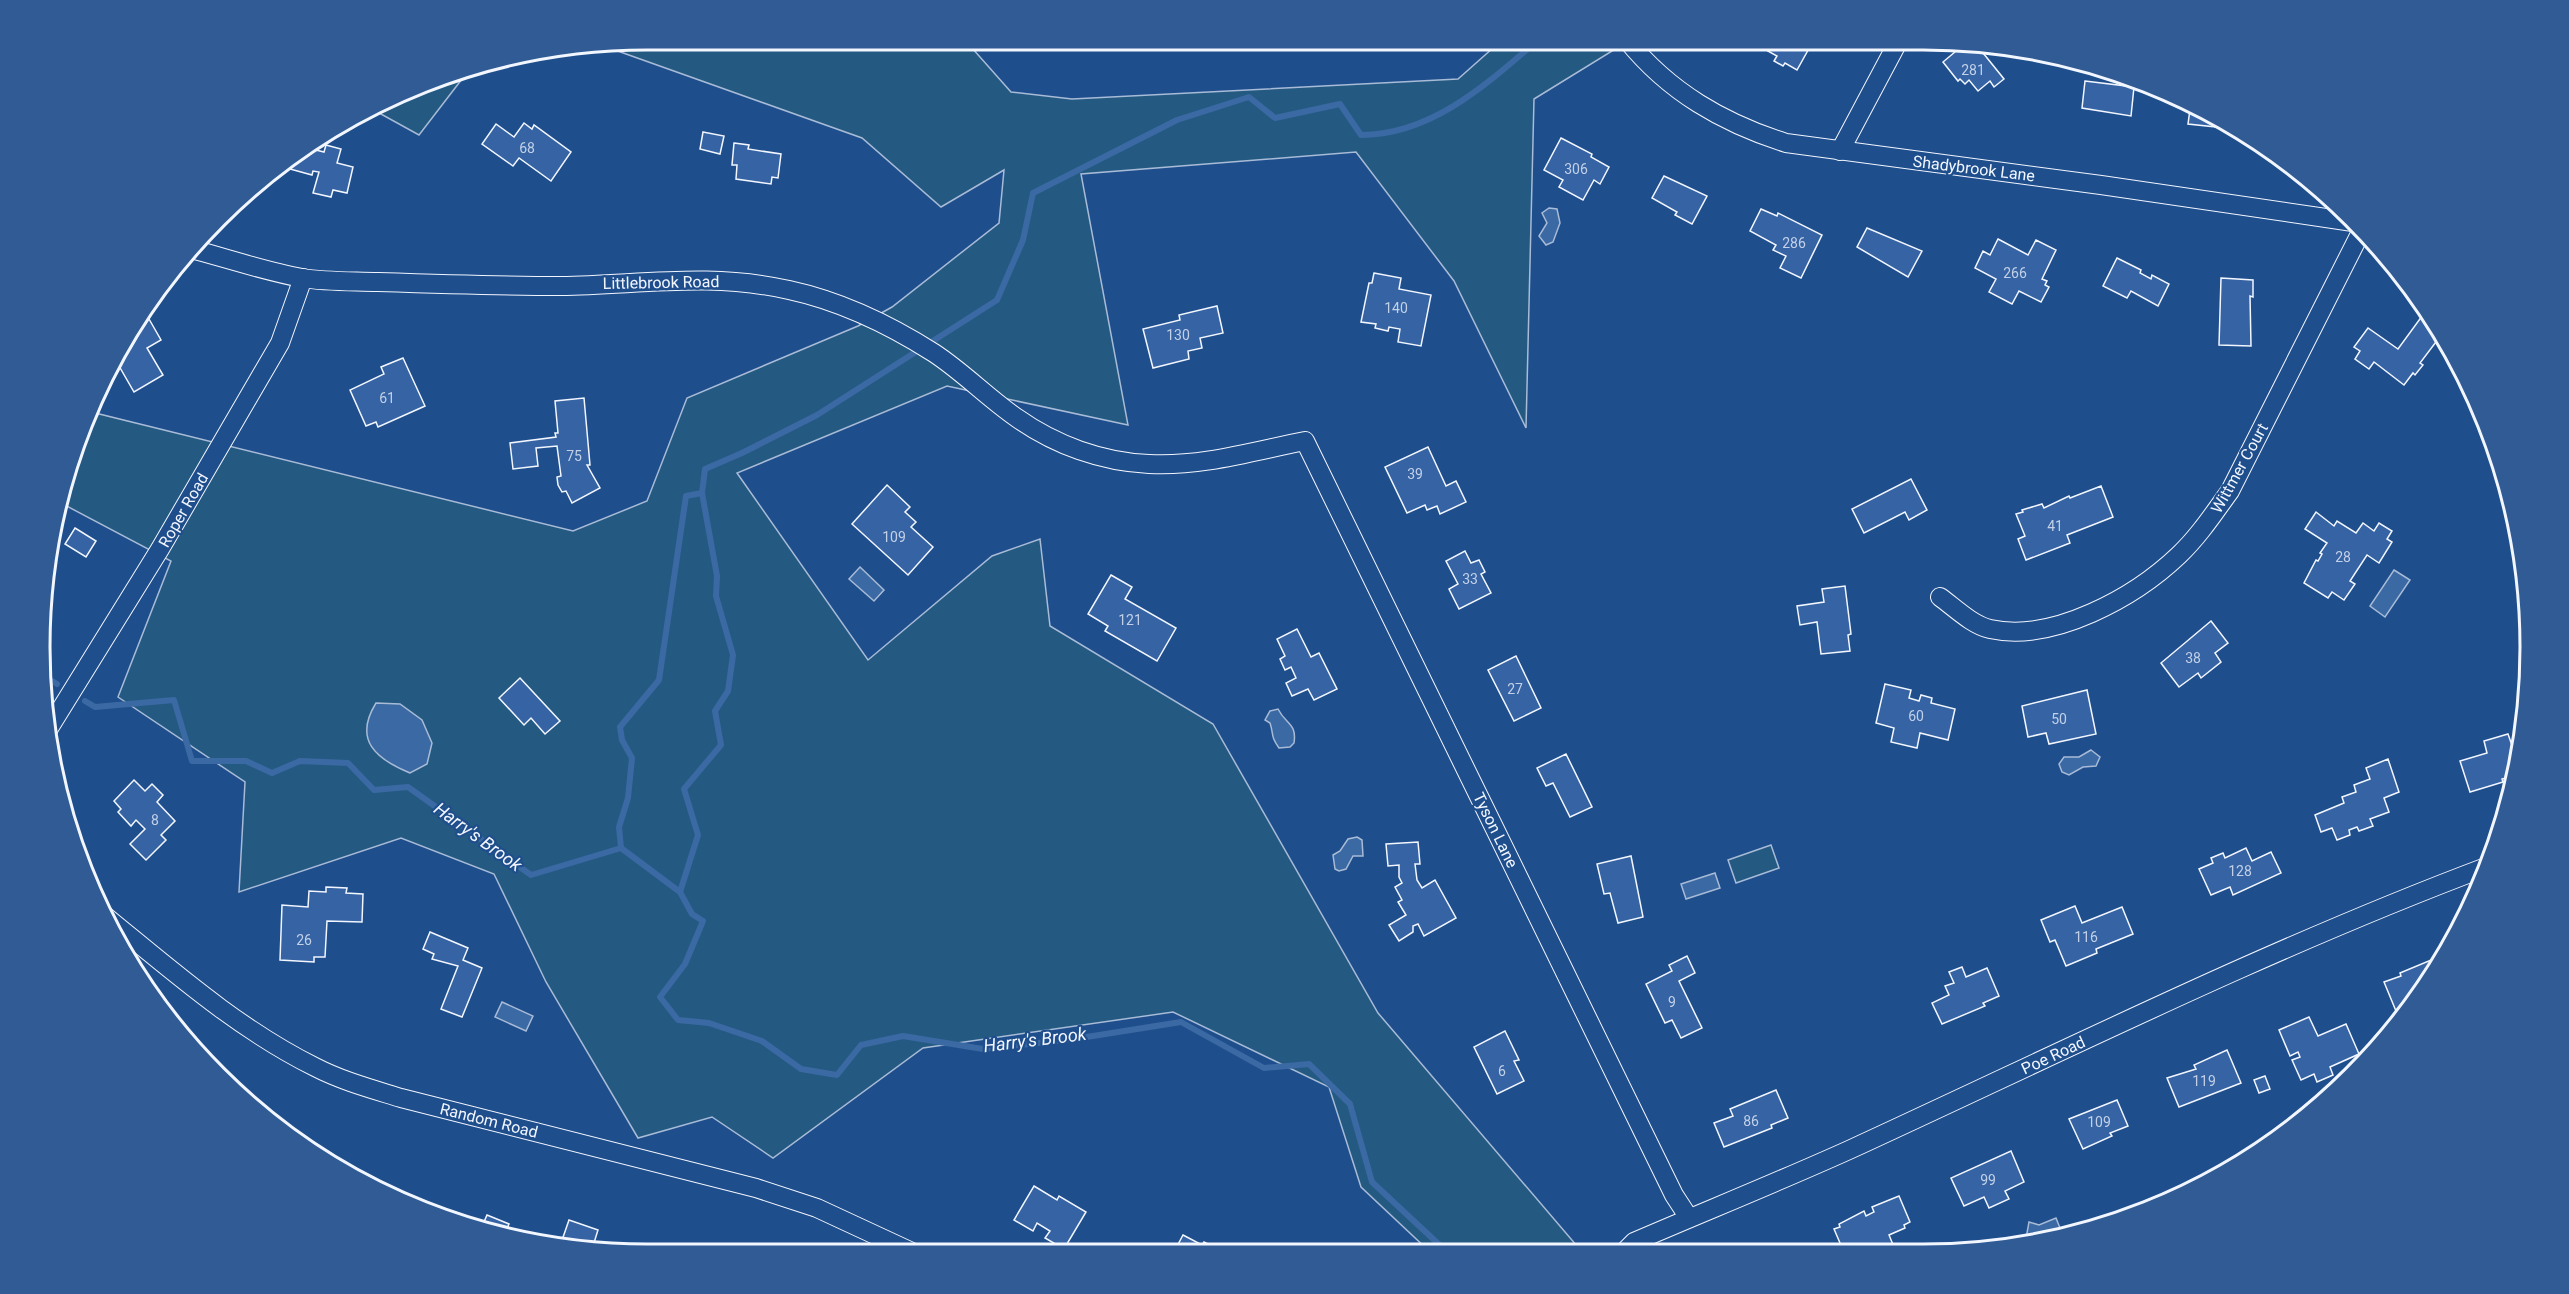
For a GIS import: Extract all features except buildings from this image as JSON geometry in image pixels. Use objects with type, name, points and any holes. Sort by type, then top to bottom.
[{"type":"street","name":"Shadybrook Lane","points":[[1636,50],[1658,74],[1686,97],[1716,116],[1752,132],[1786,143],[2101,184],[2339,220]]},
{"type":"street","points":[[1840,151],[1894,50]]},
{"type":"street","name":"Wittmer Court","points":[[1940,597],[1988,629],[2019,630],[2049,627],[2080,617],[2118,600],[2152,578],[2179,555],[2207,525],[2230,491],[2357,239]]},
{"type":"street","name":"Littlebrook Road","points":[[200,251],[303,278],[480,286],[565,286],[690,279],[741,281],[790,290],[838,305],[910,340],[935,354],[1017,418],[1046,436],[1078,450],[1111,459],[1146,464],[1176,464],[1206,461],[1305,441]]},
{"type":"street","name":"Roper Road","points":[[54,719],[160,549],[280,343],[303,278]]},
{"type":"street","name":"Tyson Lane","points":[[1305,441],[1674,1195],[1689,1218]]},
{"type":"street","name":"Poe Road","points":[[1632,1244],[1847,1151],[2238,969],[2415,894],[2476,871]]},
{"type":"street","name":"Random Road","points":[[120,928],[203,994],[277,1046],[316,1068],[358,1085],[401,1098],[756,1188],[817,1209],[894,1244]]},
{"type":"shaded area","points":[[974,50],[1011,92],[1072,99],[1458,79],[1491,50],[1614,50],[1534,99],[1526,428],[1454,281],[1356,152],[1081,174],[1128,425],[947,386],[737,473],[868,660],[992,556],[1040,539],[1050,626],[1213,724],[1378,1013],[1575,1244],[1422,1244],[1361,1187],[1329,1087],[1173,1012],[923,1048],[773,1158],[712,1117],[638,1138],[546,982],[494,874],[401,838],[239,892],[245,782],[118,697],[171,561],[67,506],[81,455],[97,413],[573,531],[647,501],[687,398],[858,326],[892,307],[999,223],[1004,170],[941,207],[862,138],[617,51]]},
{"type":"shaded area","points":[[462,79],[419,135],[379,113],[418,95]]},
{"type":"shaded area","points":[[1549,208],[1557,209],[1560,223],[1553,242],[1546,245],[1539,236],[1547,223],[1542,213]]},
{"type":"shaded area","points":[[860,567],[884,590],[874,601],[849,579]]},
{"type":"shaded area","points":[[2394,570],[2410,580],[2385,617],[2370,606]]},
{"type":"shaded area","points":[[376,703],[400,704],[422,720],[432,743],[427,764],[410,773],[387,761],[372,747],[367,728],[369,716]]},
{"type":"shaded area","points":[[1278,709],[1294,732],[1294,743],[1290,747],[1279,748],[1273,738],[1270,723],[1265,720],[1270,711]]},
{"type":"shaded area","points":[[2091,750],[2100,757],[2096,766],[2083,767],[2069,775],[2062,772],[2059,764],[2064,757],[2079,757]]},
{"type":"shaded area","points":[[1357,837],[1362,840],[1363,856],[1353,856],[1346,869],[1339,871],[1335,869],[1333,855],[1340,851],[1348,839]]},
{"type":"shaded area","points":[[1771,845],[1779,868],[1736,883],[1728,860]]},
{"type":"shaded area","points":[[1715,873],[1720,888],[1686,899],[1681,884]]},
{"type":"shaded area","points":[[502,1002],[533,1016],[526,1031],[495,1017]]},
{"type":"shaded area","points":[[2056,1218],[2060,1228],[2027,1235],[2029,1222],[2039,1225]]},
{"type":"waterway","points":[[621,848],[619,827],[628,798],[632,758],[622,740],[620,727],[659,680],[686,496],[702,493],[705,469],[817,415],[997,300],[1023,240],[1033,193],[1177,120],[1249,97],[1275,118],[1340,104],[1361,135],[1387,133],[1412,126],[1457,104],[1526,50]]},
{"type":"waterway","points":[[680,892],[698,835],[684,789],[721,745],[715,711],[728,691],[733,655],[716,596],[717,576],[702,493]]},
{"type":"waterway","name":"Harry's Brook","points":[[51,680],[57,684]]},
{"type":"waterway","name":"Harry's Brook","points":[[85,701],[95,707],[174,700],[192,761],[246,761],[272,773],[300,761],[348,763],[374,790],[408,787],[531,875],[621,848],[680,892],[692,914],[703,921],[685,964],[660,997],[678,1020],[709,1023],[762,1041],[801,1069],[837,1075],[861,1045],[903,1036],[983,1049],[1074,1039],[1181,1022],[1264,1068],[1309,1064],[1350,1104],[1372,1182],[1438,1244]]}]
